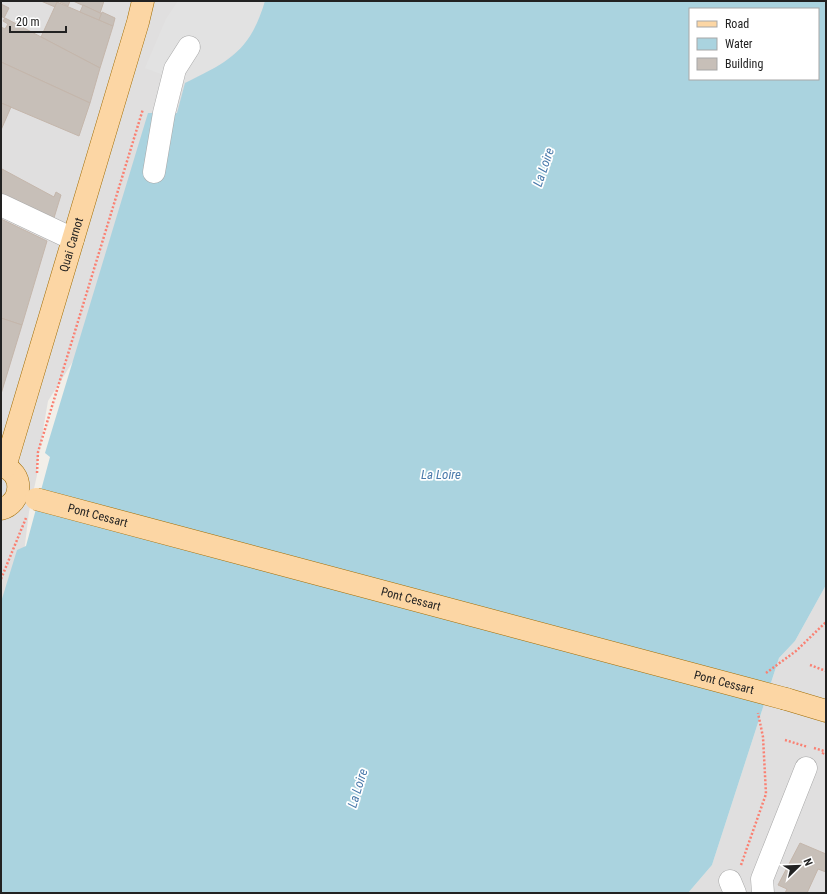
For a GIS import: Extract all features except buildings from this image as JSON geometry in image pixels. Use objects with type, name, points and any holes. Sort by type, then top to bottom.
[{"type":"main road","name":"Quai Carnot","points":[[3,467],[73,239],[140,11],[152,1]]},
{"type":"main road","points":[[1,509],[27,497],[11,471],[3,467]]},
{"type":"main road","name":"Pont Cessart","points":[[27,497],[826,711]]},
{"type":"street","points":[[154,172],[164,113],[175,69],[189,47]]},
{"type":"street","points":[[1,205],[73,239]]},
{"type":"street","points":[[763,893],[762,879],[806,768]]},
{"type":"path","points":[[37,475],[38,452],[144,104]]},
{"type":"path","points":[[1,579],[26,518]]},
{"type":"path","points":[[764,680],[765,673],[796,651],[826,622]]},
{"type":"path","points":[[810,665],[826,671]]},
{"type":"path","points":[[732,887],[766,794],[762,738],[757,706]]},
{"type":"path","points":[[785,740],[809,747]]},
{"type":"shaded area","points":[[1,1],[290,1],[283,28],[48,401],[37,465],[37,475],[29,512],[5,706],[1,893]]},
{"type":"shaded area","points":[[178,1],[265,1],[258,24],[245,45],[217,67],[185,83],[145,68],[166,19]]},
{"type":"shaded area","points":[[826,585],[826,893],[688,893],[712,865],[779,658],[795,641]]},
{"type":"water","name":"La Loire","points":[[265,1],[826,1],[826,585],[795,641],[779,658],[712,865],[688,893],[1,893],[1,602],[17,550],[26,546],[50,457],[45,453],[148,113],[177,113],[185,83],[226,61],[245,43],[252,32]]}]
